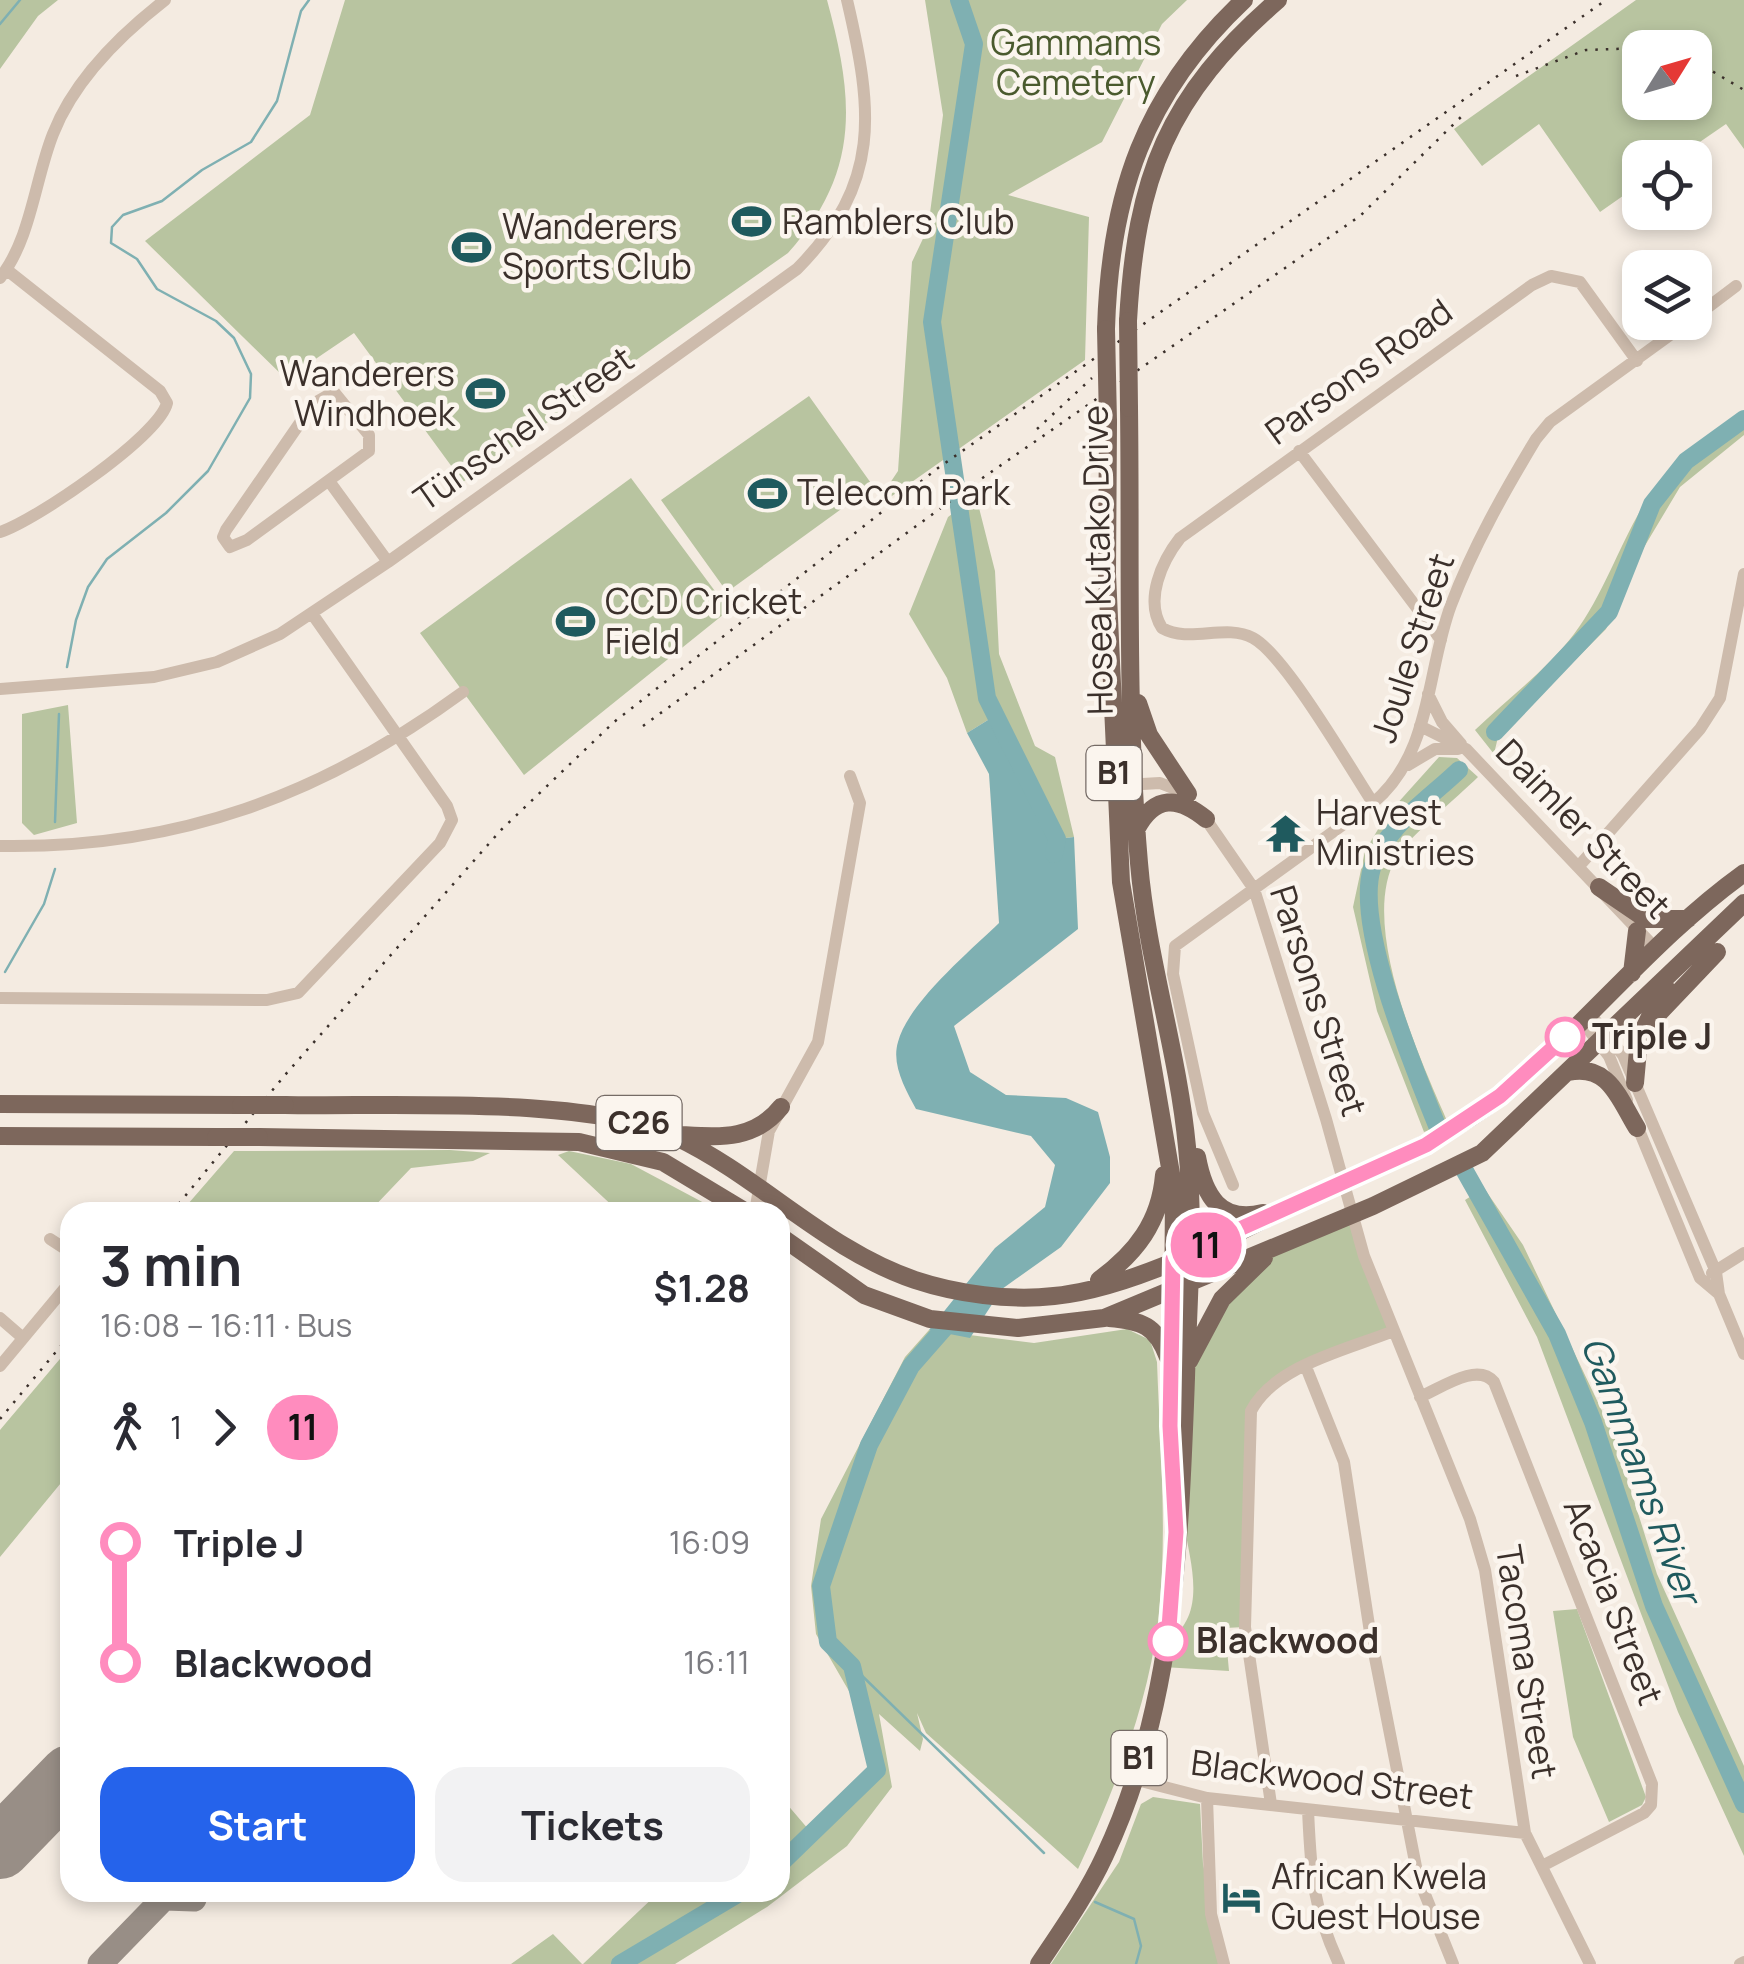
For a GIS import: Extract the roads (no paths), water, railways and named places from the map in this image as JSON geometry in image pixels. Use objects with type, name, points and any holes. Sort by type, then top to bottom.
[{"type":"main road","name":"Hosea Kutako Drive","points":[[1172,1289],[1174,1191],[1124,908],[1114,785],[1106,329],[1116,220],[1138,146],[1179,72],[1244,0]]},
{"type":"main road","name":"Hosea Kutako Drive","points":[[1192,1281],[1187,1148],[1144,910],[1137,828],[1128,322],[1132,254],[1155,160],[1204,73],[1278,0]]},
{"type":"main road","points":[[1132,683],[1149,734],[1188,794]]},
{"type":"main road","points":[[1137,828],[1145,814],[1160,802],[1182,802],[1206,819]]},
{"type":"main road","name":"C26","points":[[790,1243],[881,1304],[930,1319],[980,1328],[1042,1327],[1104,1318],[1290,1241],[1454,1129],[1500,1096],[1688,919],[1744,873]]},
{"type":"main road","points":[[1599,887],[1646,919],[1688,919]]},
{"type":"main road","name":"C26","points":[[790,1208],[868,1260],[950,1290],[1056,1296],[1085,1290],[1173,1259],[1292,1205],[1348,1198],[1482,1153],[1604,1038],[1702,938],[1744,902]]},
{"type":"main road","points":[[1632,973],[1637,930]]},
{"type":"main road","points":[[1658,950],[1672,951],[1702,938]]},
{"type":"main road","points":[[1644,1028],[1717,952]]},
{"type":"main road","points":[[1635,1083],[1636,1050],[1675,968]]},
{"type":"main road","points":[[1170,1039],[1208,1196],[1226,1213],[1245,1218],[1292,1205]]},
{"type":"main road","points":[[1568,1072],[1588,1070],[1604,1076],[1637,1128]]},
{"type":"main road","name":"C26","points":[[0,1104],[285,1104],[552,1112],[637,1122],[673,1135],[781,1202]]},
{"type":"main road","points":[[673,1135],[722,1138],[757,1130],[781,1106]]},
{"type":"main road","points":[[1085,1290],[1122,1263],[1141,1242],[1159,1207],[1164,1119]]},
{"type":"main road","name":"C26","points":[[0,1136],[580,1142],[663,1162],[729,1202]]},
{"type":"main road","points":[[1104,1318],[1144,1322],[1157,1333],[1178,1365],[1222,1299],[1245,1274],[1290,1241]]},
{"type":"main road","points":[[790,1248],[802,1251]]},
{"type":"main road","name":"B1","points":[[1178,1365],[1192,1281]]},
{"type":"main road","name":"B1","points":[[1040,1964],[1107,1851],[1133,1779],[1163,1666],[1176,1532],[1178,1365],[1172,1289]]},
{"type":"street","points":[[0,532],[32,516],[116,456],[158,422],[167,403],[160,391],[3,274],[54,132],[80,85],[121,38],[165,0]]},
{"type":"street","name":"Tünschel Street","points":[[0,689],[120,681],[185,670],[242,652],[312,615],[740,313],[796,269],[834,227],[856,184],[864,146],[860,56],[847,0]]},
{"type":"street","name":"Parsons Road","points":[[1373,803],[1264,646],[1235,632],[1177,635],[1162,628],[1156,611],[1158,576],[1180,538],[1532,284],[1551,276],[1580,282],[1637,361]]},
{"type":"street","points":[[1712,304],[1736,286]]},
{"type":"street","name":"Joule Street","points":[[1233,1185],[1203,1113],[1171,957],[1175,946],[1373,803],[1406,766],[1460,583],[1536,440],[1550,422],[1664,340]]},
{"type":"street","points":[[334,392],[372,444],[363,458],[328,481],[238,546],[225,543],[226,530],[306,414],[318,400],[334,392]]},
{"type":"street","points":[[1300,451],[1441,640]]},
{"type":"street","points":[[328,481],[388,562]]},
{"type":"street","points":[[1579,866],[1700,729],[1720,698],[1744,574]]},
{"type":"street","points":[[0,998],[267,1000],[298,993],[440,843],[450,827],[447,806],[312,615]]},
{"type":"street","points":[[0,846],[102,844],[170,833],[296,791],[398,740],[463,692]]},
{"type":"street","name":"Daimler Street","points":[[1428,692],[1442,722],[1466,750],[1658,950]]},
{"type":"street","name":"Daimler Street","points":[[1420,726],[1466,750]]},
{"type":"street","name":"Daimler Street","points":[[1406,766],[1435,749],[1466,750]]},
{"type":"street","points":[[757,1202],[769,1131],[814,1052],[823,1020],[860,803],[850,776]]},
{"type":"street","points":[[1114,785],[1160,783],[1188,794]]},
{"type":"street","name":"Parsons Street","points":[[1188,794],[1254,890],[1348,1198]]},
{"type":"street","points":[[1586,1018],[1635,1083],[1716,1272],[1719,1294],[1744,1354]]},
{"type":"street","points":[[1604,1038],[1700,1278],[1719,1294]]},
{"type":"street","name":"Tacoma Street","points":[[1348,1198],[1390,1332],[1463,1500],[1485,1570],[1525,1833],[1590,1964]]},
{"type":"street","points":[[50,1239],[60,1246]]},
{"type":"street","points":[[1700,1278],[1744,1253]]},
{"type":"street","points":[[0,1366],[60,1294]]},
{"type":"street","points":[[0,1318],[23,1338]]},
{"type":"street","points":[[1271,1804],[1244,1610],[1251,1411],[1269,1387],[1390,1332]]},
{"type":"street","points":[[1306,1367],[1344,1462],[1370,1632],[1418,1877],[1453,1964]]},
{"type":"street","name":"Acacia Street","points":[[1420,1397],[1476,1373],[1488,1375],[1494,1382],[1652,1784],[1651,1805],[1644,1814],[1542,1866]]},
{"type":"street","name":"Blackwood Street","points":[[1133,1779],[1207,1798],[1525,1833]]},
{"type":"street","points":[[1207,1798],[1211,1914],[1224,1964]]},
{"type":"street","points":[[1308,1810],[1312,1891],[1318,1918],[1338,1964]]},
{"type":"water","points":[[996,715],[1057,839],[1074,837],[1078,929],[954,1026],[970,1072],[1006,1095],[1066,1098],[1098,1112],[1110,1157],[1110,1183],[1061,1247],[1002,1289],[970,1338],[929,1330],[995,1248],[1045,1207],[1055,1165],[1031,1136],[916,1109],[901,1077],[896,1051],[914,1011],[999,923],[989,774],[967,733]]},
{"type":"waterway","points":[[0,24],[20,0]]},
{"type":"waterway","points":[[67,667],[76,620],[88,587],[107,559],[166,513],[208,471],[250,398],[251,374],[234,338],[216,321],[157,289],[137,259],[111,243],[112,227],[123,215],[162,201],[202,170],[251,142],[277,101],[301,11],[309,0]]},
{"type":"waterway","points":[[959,0],[974,44],[932,322],[987,698],[1057,839],[1054,854]]},
{"type":"waterway","name":"Gammams River","points":[[1495,732],[1609,612],[1652,504],[1686,461],[1744,419]]},
{"type":"waterway","points":[[55,822],[59,714]]},
{"type":"waterway","name":"Gammams River","points":[[1438,1128],[1390,999],[1371,926],[1369,894],[1372,868],[1387,840],[1409,814],[1459,770]]},
{"type":"waterway","points":[[5,972],[44,904],[55,869]]},
{"type":"waterway","name":"Gammams River","points":[[1462,1166],[1557,1334],[1593,1422],[1654,1606],[1744,1804]]},
{"type":"waterway","points":[[790,1854],[877,1770],[852,1666],[828,1642],[821,1586],[869,1445],[911,1366],[954,1317]]},
{"type":"waterway","points":[[852,1666],[1044,1853]]},
{"type":"waterway","points":[[620,1964],[724,1902]]},
{"type":"waterway","points":[[1095,1902],[1134,1919],[1141,1946],[1136,1964]]},
{"type":"railway","points":[[180,1202],[285,1075],[501,830],[614,722],[938,468],[1606,0]]},
{"type":"railway","points":[[1516,76],[1586,50],[1622,49]]},
{"type":"railway","points":[[1712,71],[1744,90]]},
{"type":"railway","points":[[643,726],[971,486],[1360,216],[1462,116]]},
{"type":"railway","points":[[1037,429],[1092,378]]},
{"type":"railway","points":[[0,1419],[60,1347]]},
{"type":"place","name":"Ramblers Club","points":[[752,222]]},
{"type":"place","name":"Wanderers Sports Club","points":[[472,247]]},
{"type":"place","name":"Wanderers Windhoek","points":[[485,394]]},
{"type":"place","name":"Telecom Park","points":[[767,493]]},
{"type":"place","name":"CCD Cricket Field","points":[[575,622]]},
{"type":"place","name":"Harvest Ministries","points":[[1286,833]]},
{"type":"place","name":"Triple J","points":[[1565,1037]]},
{"type":"place","name":"Blackwood","points":[[1168,1641]]},
{"type":"place","name":"African Kwela Guest House","points":[[1241,1897]]},
{"type":"park label","name":"Gammams Cemetery","points":[[1076,63]]}]
